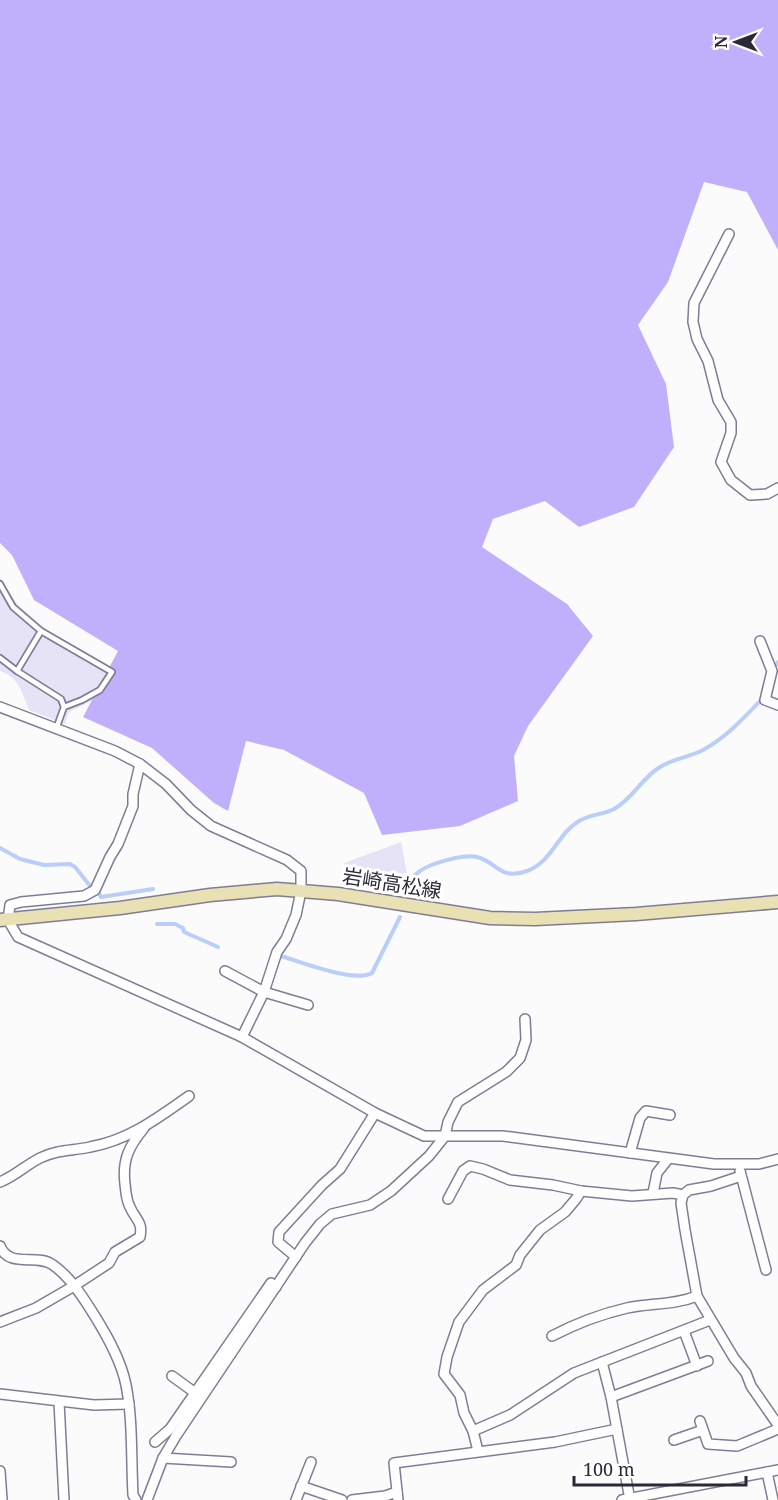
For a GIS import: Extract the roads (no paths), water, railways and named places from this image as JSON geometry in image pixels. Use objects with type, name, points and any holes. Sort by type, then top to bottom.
[{"type":"main road","name":"岩崎高松線","points":[[4,920],[278,889],[338,894],[490,918],[535,919],[636,914],[778,902]]},
{"type":"street","points":[[729,234],[694,303],[693,322],[697,339],[708,361],[717,400],[730,422],[731,433],[721,462],[724,470],[731,480],[750,495],[767,494],[778,488]]},
{"type":"street","points":[[760,641],[772,671],[765,700],[778,705]]},
{"type":"street","points":[[0,707],[115,751],[140,764],[166,784],[191,810],[211,826],[287,860],[301,871],[302,891],[296,915],[286,939],[276,952],[264,992],[242,1037]]},
{"type":"street","points":[[140,764],[133,795],[134,806],[118,844],[94,890],[84,896],[10,905],[4,920],[18,938],[242,1037],[375,1113],[424,1136],[503,1136],[668,1159],[739,1165],[759,1164],[778,1159]]},
{"type":"street","points":[[225,971],[264,992],[308,1005]]},
{"type":"street","points":[[147,1500],[164,1458],[296,1257],[321,1224],[332,1214],[370,1204],[391,1191],[429,1156],[446,1136],[448,1122],[458,1102],[506,1072],[520,1058],[526,1040],[525,1019]]},
{"type":"street","points":[[0,1182],[40,1158],[66,1149],[90,1148],[144,1128],[189,1096]]},
{"type":"street","points":[[630,1153],[640,1118],[646,1111],[670,1115]]},
{"type":"street","points":[[296,1257],[278,1242],[279,1232],[322,1185],[340,1169],[375,1113]]},
{"type":"street","points":[[0,1322],[36,1308],[74,1286],[109,1263],[115,1252],[140,1237],[142,1229],[128,1203],[124,1170],[128,1150],[144,1128]]},
{"type":"street","points":[[653,1193],[657,1173],[668,1159]]},
{"type":"street","points":[[739,1165],[765,1270]]},
{"type":"street","points":[[448,1199],[463,1171],[470,1166],[510,1180],[581,1191],[632,1196],[673,1192],[682,1196]]},
{"type":"street","points":[[674,1440],[702,1426],[708,1444],[737,1446],[778,1427],[697,1296],[681,1203],[682,1196],[690,1190],[741,1176]]},
{"type":"street","points":[[478,1451],[460,1395],[444,1374],[447,1357],[459,1322],[483,1290],[516,1265],[520,1255],[540,1230],[565,1212],[581,1191]]},
{"type":"street","points":[[0,1246],[2,1251],[11,1258],[48,1262],[66,1276],[97,1319],[113,1348],[126,1382],[129,1404],[132,1495],[136,1500]]},
{"type":"street","points":[[155,1442],[170,1429],[271,1283],[276,1287]]},
{"type":"street","points":[[552,1336],[573,1325],[627,1308],[686,1300],[697,1296]]},
{"type":"street","points":[[473,1431],[510,1415],[573,1373],[710,1320]]},
{"type":"street","points":[[684,1331],[697,1365]]},
{"type":"street","points":[[611,1397],[708,1361]]},
{"type":"street","points":[[602,1362],[611,1397],[628,1499],[778,1470]]},
{"type":"street","points":[[172,1376],[194,1392]]},
{"type":"street","points":[[0,1394],[94,1405],[129,1404]]},
{"type":"street","points":[[59,1402],[64,1500]]},
{"type":"street","points":[[352,1500],[398,1496],[394,1463],[555,1442],[617,1430]]},
{"type":"street","points":[[164,1458],[231,1462]]},
{"type":"street","points":[[296,1500],[311,1462]]},
{"type":"street","points":[[0,1471],[2,1500]]},
{"type":"street","points":[[767,1472],[773,1500]]},
{"type":"street","points":[[301,1486],[342,1500]]},
{"type":"lane","points":[[0,584],[14,608],[41,631],[112,672],[100,690],[64,707]]},
{"type":"lane","points":[[16,671],[41,631]]},
{"type":"lane","points":[[0,658],[16,671],[61,699],[64,707],[56,729]]},
{"type":"waterway","points":[[775,666],[778,662]]},
{"type":"waterway","points":[[406,894],[417,873],[432,865],[456,858],[477,857],[510,874],[536,867],[572,826],[583,819],[610,811],[620,805],[663,765],[697,753],[719,740],[759,702]]},
{"type":"waterway","points":[[0,848],[20,859],[44,865],[70,864],[91,887]]},
{"type":"waterway","points":[[98,892],[101,897],[153,889]]},
{"type":"waterway","points":[[281,956],[341,974],[372,973],[400,917]]},
{"type":"waterway","points":[[157,924],[175,924],[183,928],[184,932],[218,947]]}]
